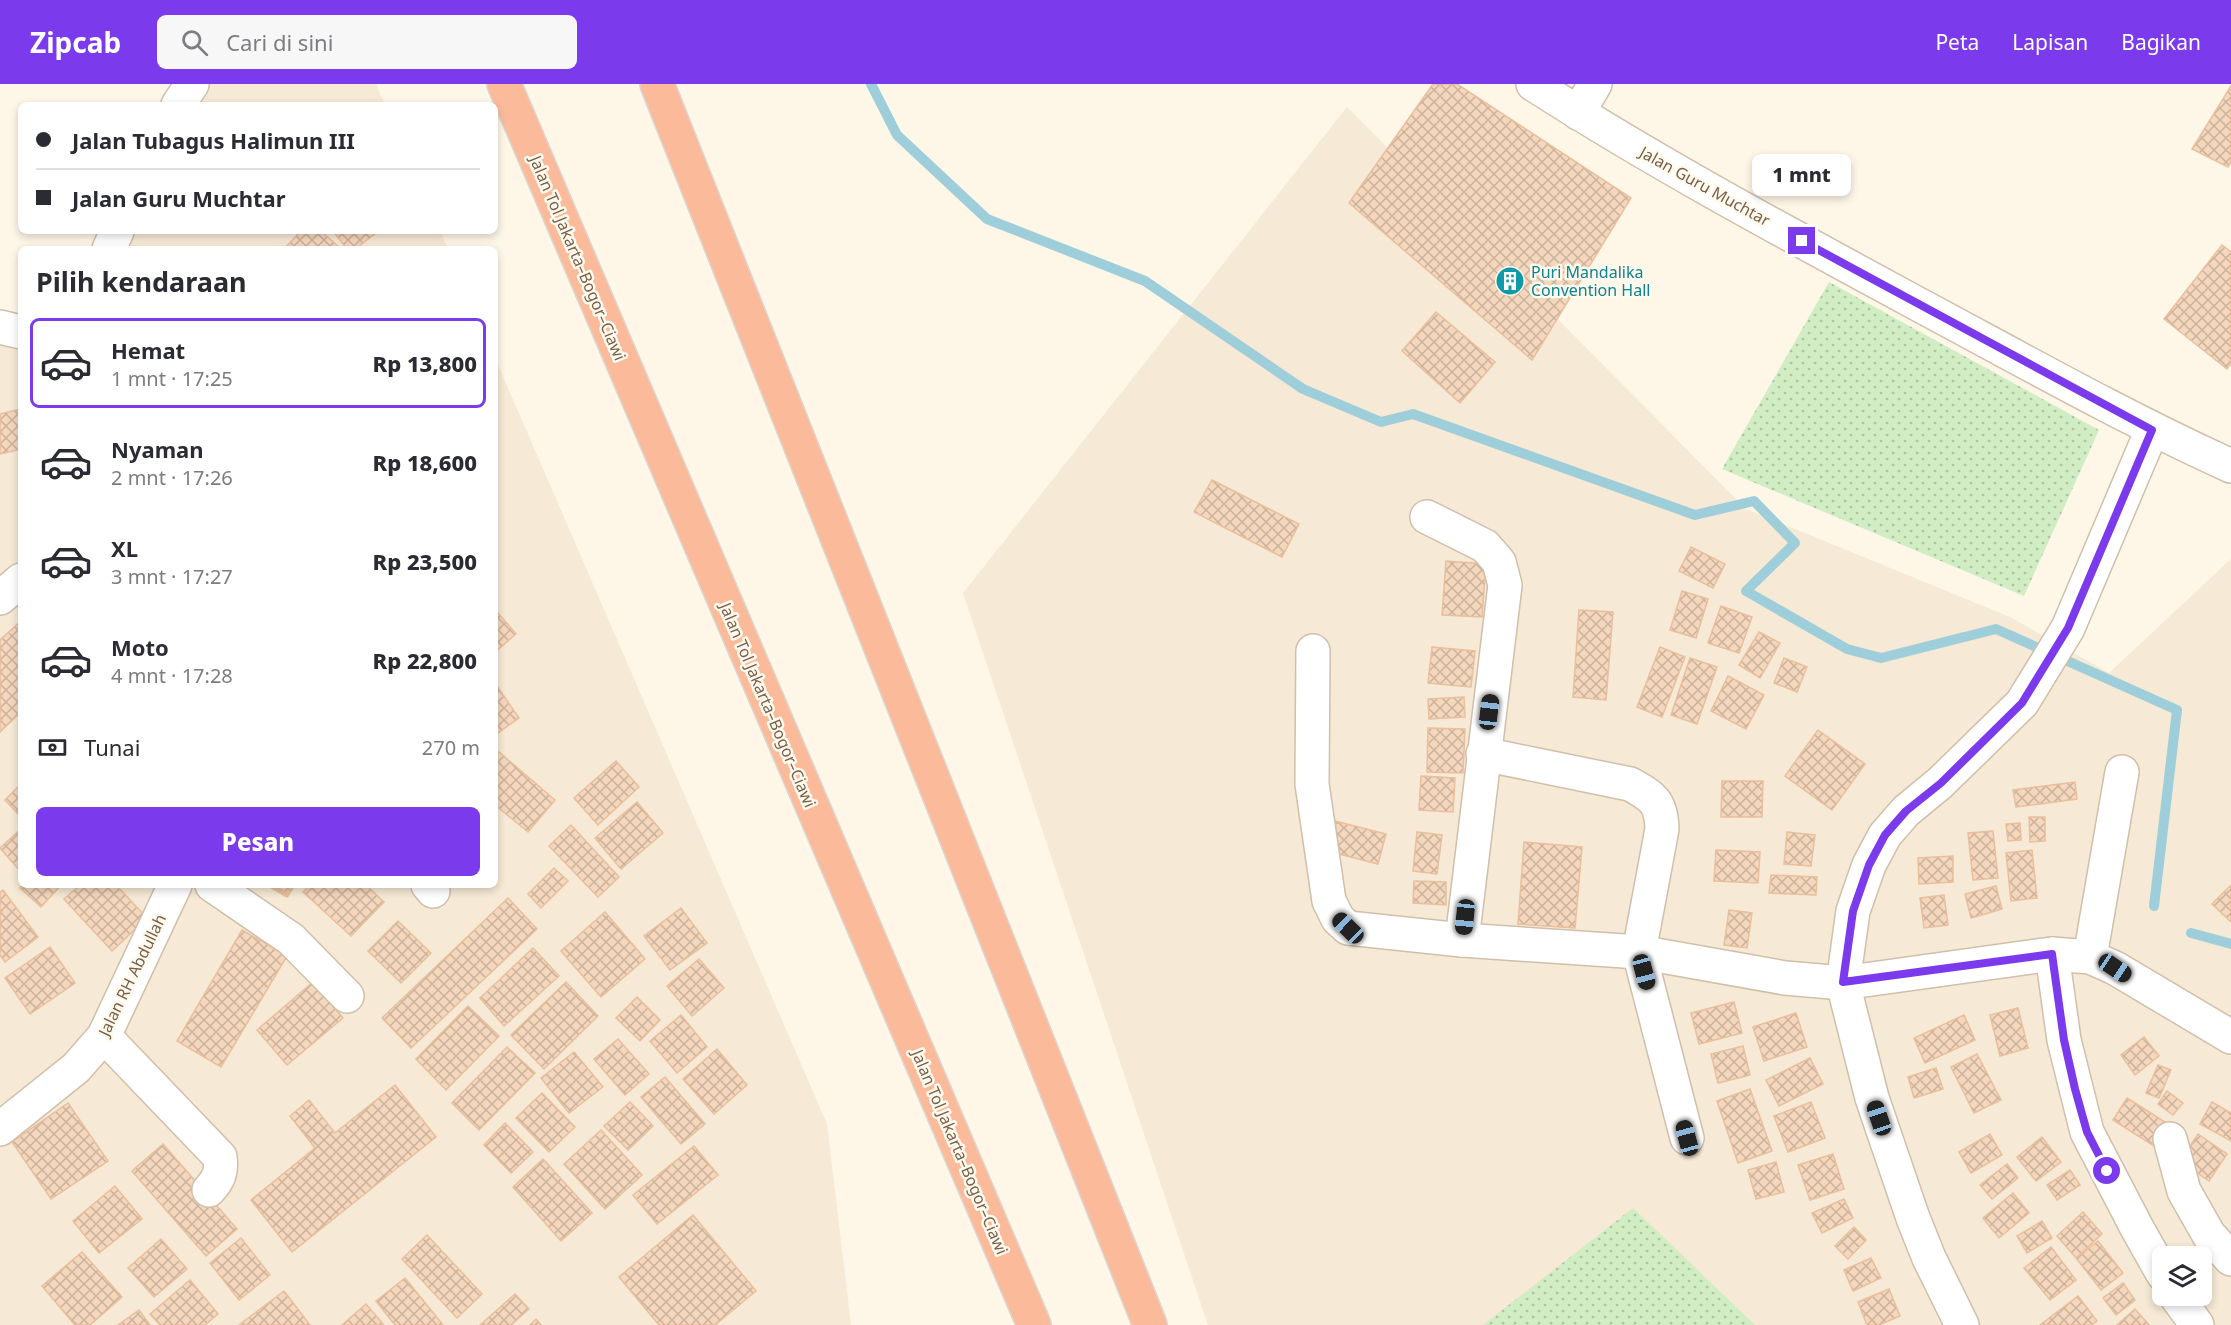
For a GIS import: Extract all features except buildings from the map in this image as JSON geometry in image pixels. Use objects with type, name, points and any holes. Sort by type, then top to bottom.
[{"type":"highway","name":"Jalan Tol Jakarta–Bogor–Ciawi","points":[[504,84],[1034,1325]]},
{"type":"highway","points":[[657,84],[1150,1325]]},
{"type":"street","points":[[180,102],[192,84]]},
{"type":"street","name":"Jalan Guru Muchtar","points":[[1533,84],[1578,113],[1813,247],[2152,430],[2231,466]]},
{"type":"street","points":[[1578,113],[1595,84]]},
{"type":"street","points":[[0,327],[18,331]]},
{"type":"street","points":[[1962,1325],[1929,1258],[1913,1218],[1872,1098],[1843,982],[1853,911],[1869,865],[1885,835],[1906,811],[1941,783],[2022,703],[2068,628],[2152,430]]},
{"type":"street","points":[[1427,517],[1485,546],[1499,562],[1505,585],[1462,940]]},
{"type":"street","points":[[0,598],[18,583]]},
{"type":"street","points":[[1314,651],[1312,784],[1329,901],[1338,919],[1348,928],[1462,940],[1639,952],[1785,978],[1843,982],[2052,954],[2090,957],[2115,968],[2231,1038]]},
{"type":"street","points":[[1483,754],[1630,784],[1649,794],[1662,810],[1662,829],[1639,952],[1687,1138]]},
{"type":"street","points":[[2090,957],[2122,772]]},
{"type":"street","name":"Jalan RH Abdullah","points":[[0,1129],[76,1068],[104,1036],[174,888]]},
{"type":"street","points":[[216,888],[291,939],[347,996]]},
{"type":"street","points":[[2052,954],[2064,1040],[2087,1132],[2152,1255]]},
{"type":"street","points":[[104,1036],[220,1157],[222,1171],[210,1190]]},
{"type":"street","points":[[2170,1139],[2184,1191],[2209,1235],[2231,1259]]},
{"type":"street","points":[[2183,1306],[2197,1325]]},
{"type":"shaded area","points":[[193,84],[376,84],[384,102],[180,102]]},
{"type":"shaded area","points":[[1347,107],[1746,509],[2010,617],[2109,673],[2231,559],[2231,1325],[1208,1325],[963,593]]},
{"type":"shaded area","points":[[116,234],[441,234],[447,246],[110,246]]},
{"type":"shaded area","points":[[0,325],[18,329],[18,888],[498,888],[498,365],[827,1124],[851,1325],[0,1325]]},
{"type":"green space","points":[[1829,282],[2099,430],[2024,596],[1722,469]]},
{"type":"green space","points":[[1633,1208],[1755,1325],[1483,1325]]},
{"type":"waterway","points":[[871,84],[897,135],[987,219],[1145,281],[1303,389],[1381,422],[1413,414],[1695,515],[1754,501],[1795,543],[1746,591],[1847,649],[1881,658],[1996,629],[2177,710],[2154,906]]},
{"type":"waterway","points":[[2191,933],[2231,944]]},
{"type":"place","name":"Puri Mandalika Convention Hall","points":[[1510,281]]},
{"type":"route","points":[[1802,241],[2152,430],[2068,628],[2022,703],[1941,783],[1906,811],[1885,835],[1869,865],[1853,911],[1843,982],[2052,954],[2064,1040],[2075,1089],[2087,1132],[2107,1171]]}]
